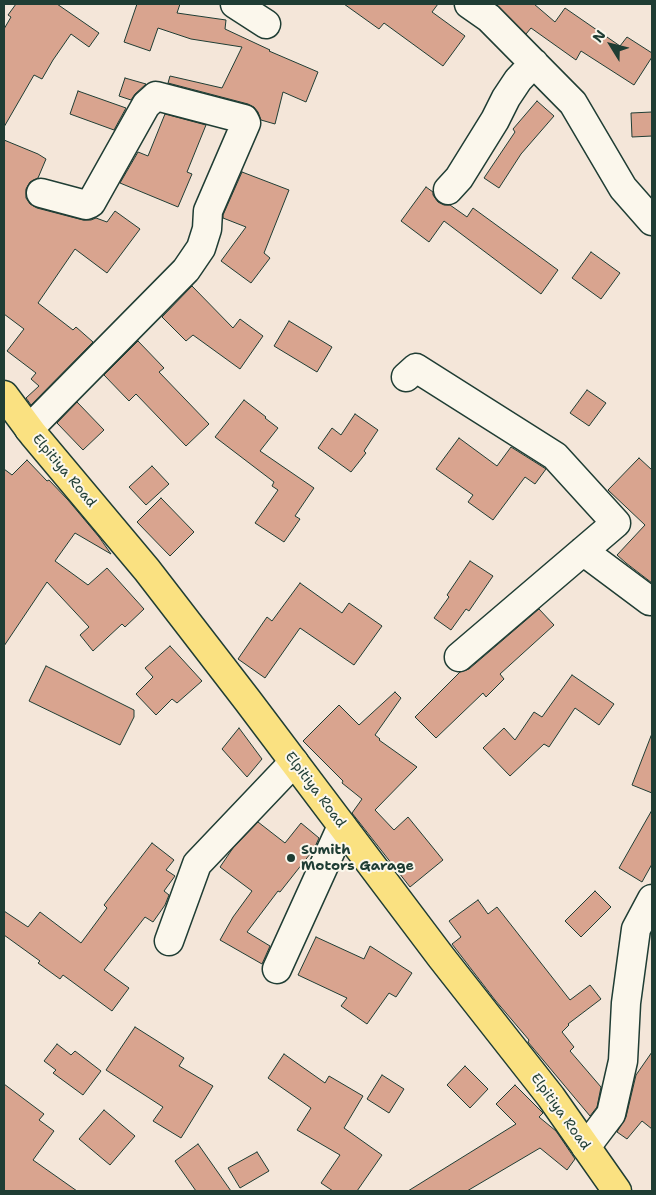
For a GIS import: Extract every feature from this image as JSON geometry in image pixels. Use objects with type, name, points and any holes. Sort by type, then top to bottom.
[{"type":"main road","name":"Elpitiya Road","points":[[4,395],[146,570],[236,685],[441,958],[551,1096],[617,1191]]},
{"type":"street","points":[[235,4],[266,24]]},
{"type":"street","points":[[469,4],[489,18],[573,103],[623,188],[652,221]]},
{"type":"street","points":[[448,190],[459,178],[518,80],[534,63]]},
{"type":"street","points":[[30,429],[186,270],[201,248],[207,229],[208,211],[246,124],[244,119],[156,96],[146,105],[92,203],[86,206],[41,193]]},
{"type":"street","points":[[406,377],[416,368],[554,456],[616,523],[459,657]]},
{"type":"street","points":[[583,551],[650,600]]},
{"type":"street","points":[[169,941],[197,864],[294,762]]},
{"type":"street","points":[[277,969],[342,826]]},
{"type":"street","points":[[586,1147],[611,1114],[623,1061],[626,1003],[636,929],[652,899]]},
{"type":"building","points":[[16,4],[57,4],[99,33],[89,47],[71,34],[42,79],[34,75],[4,127],[4,29],[11,17],[8,15]]},
{"type":"building","points":[[137,4],[180,4],[177,13],[226,20],[225,29],[269,51],[318,72],[306,102],[283,92],[275,124],[261,120],[254,107],[248,104],[168,83],[170,76],[222,88],[242,47],[191,39],[158,28],[150,51],[124,42]]},
{"type":"building","points":[[344,4],[438,4],[432,12],[465,36],[443,66],[384,23],[379,29]]},
{"type":"building","points":[[496,4],[534,4],[555,22],[565,8],[620,46],[627,37],[652,53],[652,57],[634,85],[581,51],[576,60],[531,28],[526,34]]},
{"type":"building","points":[[125,78],[146,84],[131,100],[119,96]]},
{"type":"building","points":[[78,91],[126,108],[114,130],[70,114]]},
{"type":"building","points":[[537,101],[554,116],[521,154],[499,188],[484,178],[515,132],[513,129]]},
{"type":"building","points":[[652,112],[652,136],[632,137],[631,113]]},
{"type":"building","points":[[165,114],[206,125],[187,172],[192,174],[178,207],[120,183],[138,152],[148,156]]},
{"type":"building","points":[[4,140],[46,159],[38,178],[30,182],[26,189],[26,198],[30,204],[37,208],[83,220],[96,218],[107,222],[115,211],[140,229],[107,273],[75,249],[38,303],[73,330],[76,327],[93,342],[31,405],[26,398],[39,386],[31,379],[36,373],[7,351],[24,329],[4,314]]},
{"type":"building","points":[[242,172],[289,190],[264,253],[270,258],[251,283],[221,261],[246,227],[223,218]]},
{"type":"building","points":[[426,187],[433,192],[438,202],[450,205],[467,217],[473,208],[558,270],[541,294],[444,221],[429,242],[401,221]]},
{"type":"building","points":[[591,252],[620,273],[601,299],[572,278]]},
{"type":"building","points":[[192,286],[233,328],[240,319],[263,336],[240,369],[193,335],[186,341],[162,317]]},
{"type":"building","points":[[289,321],[332,347],[317,372],[274,346]]},
{"type":"building","points":[[138,341],[164,368],[159,372],[209,424],[186,446],[136,394],[129,401],[104,375]]},
{"type":"building","points":[[587,390],[606,403],[589,426],[570,413]]},
{"type":"building","points":[[244,400],[278,428],[260,451],[314,488],[295,516],[300,519],[284,542],[255,523],[278,490],[272,486],[274,482],[215,437]]},
{"type":"building","points":[[77,402],[104,430],[83,450],[57,423]]},
{"type":"building","points":[[355,414],[378,430],[364,451],[366,453],[351,472],[318,448],[332,428],[341,435]]},
{"type":"building","points":[[459,438],[497,466],[511,447],[546,469],[535,484],[525,477],[493,520],[468,502],[473,495],[436,469]]},
{"type":"building","points":[[639,458],[652,470],[652,583],[617,555],[645,525],[608,490]]},
{"type":"building","points":[[27,460],[68,500],[111,554],[75,533],[55,561],[88,585],[107,568],[144,609],[125,627],[122,624],[93,651],[80,635],[89,627],[47,582],[4,646],[4,469],[12,475]]},
{"type":"building","points":[[152,466],[169,484],[146,505],[129,487]]},
{"type":"building","points":[[161,498],[194,532],[170,556],[137,522]]},
{"type":"building","points":[[470,561],[493,576],[469,611],[466,609],[451,630],[434,618]]},
{"type":"building","points":[[300,583],[342,613],[349,603],[382,626],[354,665],[300,628],[265,678],[238,659],[267,617],[272,621]]},
{"type":"building","points":[[539,609],[554,625],[500,674],[504,679],[486,697],[483,693],[436,738],[415,717],[460,672],[469,669]]},
{"type":"building","points":[[170,646],[202,681],[177,703],[172,699],[156,715],[136,694],[153,677],[145,668]]},
{"type":"building","points":[[46,666],[134,710],[134,717],[120,745],[29,701]]},
{"type":"building","points":[[572,675],[614,704],[599,725],[575,708],[549,747],[544,744],[510,776],[483,748],[504,728],[515,740],[534,712],[542,717]]},
{"type":"building","points":[[395,692],[401,698],[375,735],[379,740],[417,767],[375,810],[394,830],[408,817],[443,860],[410,887],[352,813],[362,799],[342,783],[343,781],[303,741],[339,705],[359,725]]},
{"type":"building","points":[[239,728],[262,759],[247,777],[222,749]]},
{"type":"building","points":[[652,736],[652,793],[632,785]]},
{"type":"building","points":[[652,810],[652,864],[642,882],[619,868]]},
{"type":"building","points":[[258,822],[285,843],[301,823],[319,838],[314,849],[280,892],[278,891],[247,932],[270,946],[262,964],[220,940],[233,917],[252,891],[220,867],[233,848]]},
{"type":"building","points":[[152,843],[174,860],[166,870],[175,876],[164,891],[169,895],[165,905],[153,922],[145,917],[104,970],[129,988],[112,1011],[63,975],[60,979],[38,963],[40,961],[4,935],[4,911],[28,927],[40,912],[81,943],[107,908],[104,905]]},
{"type":"building","points":[[595,891],[611,907],[581,937],[565,921]]},
{"type":"building","points":[[478,900],[488,914],[497,907],[570,1000],[590,985],[601,999],[568,1024],[562,1032],[574,1047],[570,1051],[601,1087],[597,1107],[590,1116],[528,1042],[529,1040],[452,944],[461,937],[449,921]]},
{"type":"building","points":[[316,937],[364,959],[370,946],[412,973],[396,997],[389,993],[367,1024],[341,1006],[347,998],[298,975]]},
{"type":"building","points":[[135,1027],[184,1058],[179,1066],[213,1086],[181,1138],[153,1121],[163,1107],[106,1070]]},
{"type":"building","points":[[57,1044],[71,1055],[75,1051],[101,1071],[83,1095],[53,1073],[56,1070],[44,1061]]},
{"type":"building","points":[[652,1052],[652,1129],[642,1121],[627,1139],[617,1132],[626,1117],[636,1075]]},
{"type":"building","points":[[284,1054],[325,1083],[329,1076],[363,1096],[344,1128],[382,1155],[357,1191],[333,1191],[321,1183],[340,1155],[297,1130],[311,1108],[268,1078]]},
{"type":"building","points":[[465,1066],[488,1089],[470,1108],[447,1085]]},
{"type":"building","points":[[382,1075],[404,1089],[389,1113],[367,1099]]},
{"type":"building","points":[[4,1084],[44,1114],[39,1120],[54,1131],[33,1160],[77,1191],[4,1191]]},
{"type":"building","points":[[515,1085],[543,1113],[539,1117],[556,1131],[575,1159],[567,1170],[540,1148],[467,1191],[408,1191],[516,1124],[496,1104]]},
{"type":"building","points":[[104,1110],[135,1136],[110,1165],[79,1139]]},
{"type":"building","points":[[198,1144],[231,1191],[196,1191],[175,1161]]},
{"type":"building","points":[[257,1152],[269,1171],[240,1188],[228,1168]]},
{"type":"place","name":"Sumith Motors Garage","points":[[291,858]]}]
